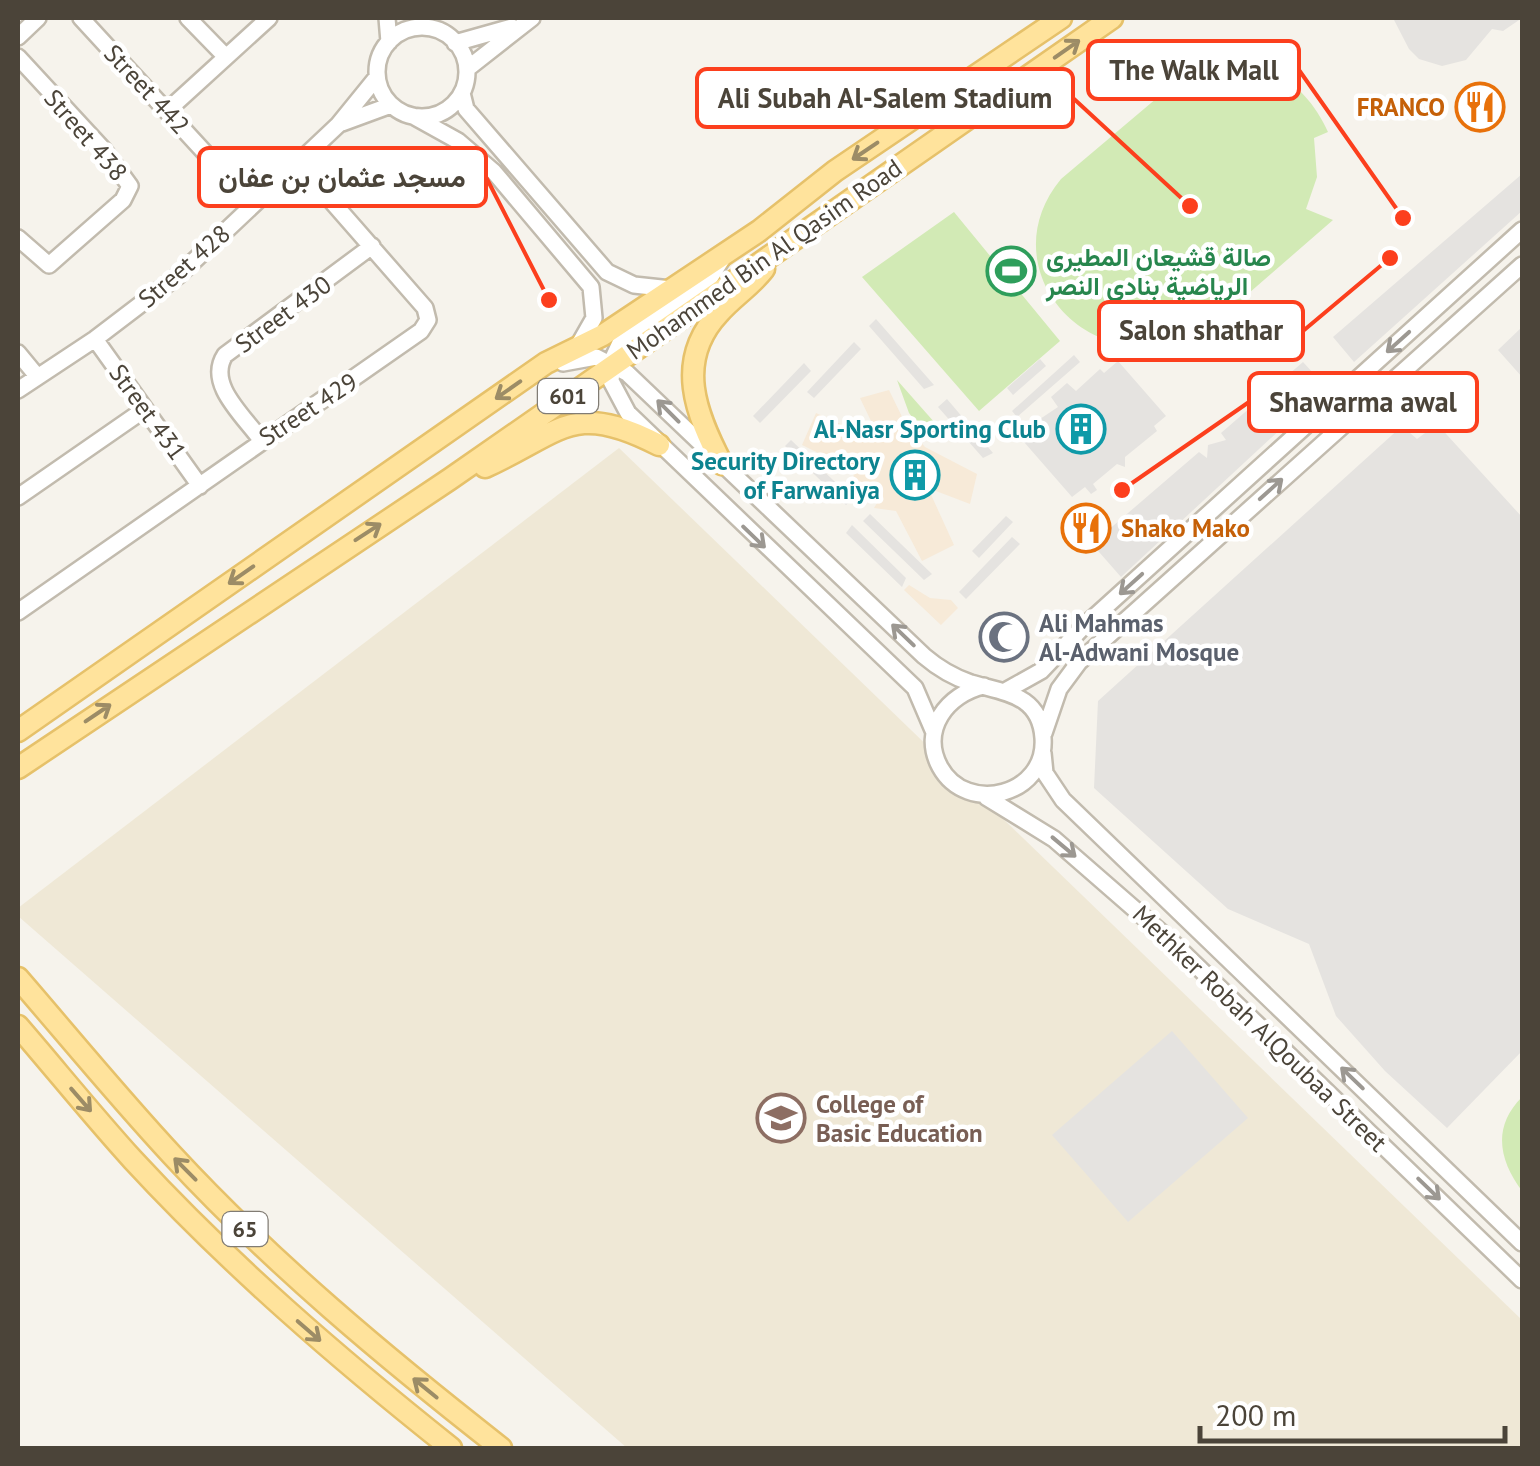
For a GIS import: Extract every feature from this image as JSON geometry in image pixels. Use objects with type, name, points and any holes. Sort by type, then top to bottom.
[{"type":"main road","name":"Mohammed Bin Al Qasim Road","points":[[21,746],[48,708],[546,363],[603,334],[1061,18]]},
{"type":"main road","name":"Mohammed Bin Al Qasim Road","points":[[21,746],[450,479],[1112,18]]},
{"type":"main road","points":[[722,464],[696,408],[695,354],[711,321],[748,287],[775,252]]},
{"type":"main road","points":[[450,479],[483,468],[573,423],[617,425],[659,445]]},
{"type":"main road","name":"65","points":[[18,978],[172,1155],[246,1230],[375,1346],[501,1448]]},
{"type":"main road","name":"65","points":[[18,1026],[133,1160],[224,1252],[309,1332],[451,1448]]},
{"type":"street","points":[[18,36],[38,18]]},
{"type":"street","name":"Street 442","points":[[81,18],[253,204]]},
{"type":"street","points":[[188,18],[226,57]]},
{"type":"street","points":[[168,110],[269,18]]},
{"type":"street","points":[[387,18],[389,42],[378,64],[377,77],[391,105],[458,140],[494,172],[591,287],[594,318],[578,346]]},
{"type":"street","points":[[425,18],[455,42],[466,68],[462,94],[466,109],[607,272],[634,285],[670,288]]},
{"type":"street","points":[[455,42],[526,21]]},
{"type":"street","points":[[466,68],[526,21]]},
{"type":"street","points":[[389,42],[411,29],[437,30]]},
{"type":"street","name":"Street 438","points":[[18,57],[103,149],[130,186],[123,200],[49,265],[18,238]]},
{"type":"street","name":"Street 428","points":[[18,390],[180,275],[338,125],[377,77]]},
{"type":"street","points":[[413,116],[440,113],[462,94]]},
{"type":"street","name":"Street 428","points":[[338,125],[391,105]]},
{"type":"street","name":"Street 429","points":[[18,612],[261,440],[390,355],[421,331],[428,320],[425,308],[299,164]]},
{"type":"street","points":[[1007,690],[1041,671],[1081,629],[1522,230]]},
{"type":"street","name":"Street 430","points":[[261,440],[219,381],[217,367],[225,355],[372,246]]},
{"type":"street","points":[[727,250],[715,274],[620,343],[610,381],[617,396],[659,445],[916,688],[928,710],[934,751],[951,781],[982,795],[1021,785],[1042,744],[1052,704],[1079,662],[1522,266]]},
{"type":"street","points":[[591,287],[604,286],[607,272]]},
{"type":"street","points":[[1431,312],[1449,331]]},
{"type":"street","name":"Street 431","points":[[95,339],[200,486]]},
{"type":"street","points":[[18,353],[37,376]]},
{"type":"street","points":[[546,363],[590,356],[612,365],[644,387],[924,656],[946,672],[1007,690],[1032,708],[1042,744]]},
{"type":"street","points":[[18,497],[145,409]]},
{"type":"street","points":[[934,734],[945,707],[956,696],[984,686]]},
{"type":"street","name":"Methker Robah AlQoubaa Street","points":[[1042,744],[1046,774],[1063,800],[1522,1243]]},
{"type":"street","name":"Methker Robah AlQoubaa Street","points":[[982,795],[1054,838],[1158,930],[1522,1280]]},
{"type":"shaded area","points":[[1393,18],[1522,18],[1503,31],[1492,29],[1466,60],[1442,66],[1419,59],[1409,49]]},
{"type":"shaded area","points":[[1522,174],[1522,211],[1354,362],[1333,337]]},
{"type":"shaded area","points":[[876,319],[934,385],[924,389],[869,326]]},
{"type":"shaded area","points":[[1522,327],[1522,377],[1498,350]]},
{"type":"shaded area","points":[[854,342],[861,349],[814,398],[807,392]]},
{"type":"shaded area","points":[[1074,355],[1080,362],[1017,417],[1012,411]]},
{"type":"shaded area","points":[[1040,359],[1046,366],[1013,395],[1007,388]]},
{"type":"shaded area","name":"Al-Nasr Sporting Club","points":[[1118,361],[1166,416],[1154,426],[1157,431],[1125,457],[1125,467],[1117,464],[1093,484],[1097,490],[1091,494],[1085,487],[1072,497],[1024,442],[1036,432],[1031,425],[1058,407],[1051,397],[1067,383],[1076,391],[1100,369],[1104,373]]},
{"type":"shaded area","points":[[1303,362],[1326,387],[1121,577],[1092,544],[1199,452],[1207,458],[1208,445],[1226,440],[1221,433]]},
{"type":"shaded area","points":[[804,363],[811,371],[760,423],[753,416]]},
{"type":"shaded area","name":"Security Directory of Farwaniya","points":[[889,390],[907,427],[925,447],[977,474],[970,504],[928,488],[954,545],[922,561],[896,511],[874,508],[877,503],[855,488],[853,470],[802,445],[816,413],[881,442],[860,398]]},
{"type":"shaded area","points":[[947,399],[993,453],[983,458],[938,407]]},
{"type":"shaded area","points":[[1437,424],[1522,517],[1522,1051],[1447,1128],[1385,1071],[1336,1016],[1309,944],[1228,909],[1094,788],[1098,701],[1402,426],[1417,439]]},
{"type":"shaded area","points":[[791,440],[853,499],[846,505],[785,446]]},
{"type":"shaded area","name":"College of Basic Education","points":[[619,448],[1522,1320],[1522,1448],[627,1448],[18,916],[18,908]]},
{"type":"shaded area","points":[[870,514],[932,574],[924,580],[863,521]]},
{"type":"shaded area","points":[[1006,516],[1013,522],[979,558],[972,551]]},
{"type":"shaded area","points":[[852,525],[906,578],[902,587],[846,533]]},
{"type":"shaded area","points":[[1012,537],[1020,544],[966,599],[959,592]]},
{"type":"shaded area","points":[[909,585],[930,598],[951,600],[958,608],[941,625],[904,590]]},
{"type":"shaded area","points":[[1172,1031],[1248,1118],[1128,1222],[1052,1135]]},
{"type":"green space","points":[[1233,61],[1264,68],[1291,83],[1321,118],[1328,132],[1314,138],[1317,177],[1306,209],[1333,220],[1180,353],[1177,340],[1140,346],[1107,340],[1078,325],[1056,303],[1041,275],[1036,244],[1042,211],[1061,179],[1183,76],[1202,66]]},
{"type":"green space","points":[[954,212],[1060,341],[979,411],[862,277]]},
{"type":"green space","points":[[897,380],[935,423],[925,434],[909,413]]},
{"type":"green space","points":[[1522,1097],[1522,1191],[1508,1167],[1502,1144],[1506,1120]]},
{"type":"place","name":"FRANCO","points":[[1480,107]]},
{"type":"place","name":"Ali Subah Al-Salem Stadium","points":[[1190,206]]},
{"type":"place","name":"The Walk Mall","points":[[1403,218]]},
{"type":"place","name":"Salon shathar","points":[[1390,258]]},
{"type":"place","name":"صالة قشيعان المطيرى الرياضية بنادى النصر","points":[[1011,271]]},
{"type":"place","name":"مسجد عثمان بن عفان","points":[[549,300]]},
{"type":"place","name":"Al-Nasr Sporting Club","points":[[1081,429]]},
{"type":"place","name":"Security Directory of Farwaniya","points":[[915,475]]},
{"type":"place","name":"Shawarma awal","points":[[1122,490]]},
{"type":"place","name":"Shako Mako","points":[[1086,528]]},
{"type":"place","name":"Ali Mahmas Al-Adwani Mosque","points":[[1004,637]]},
{"type":"place","name":"College of Basic Education","points":[[781,1118]]}]
